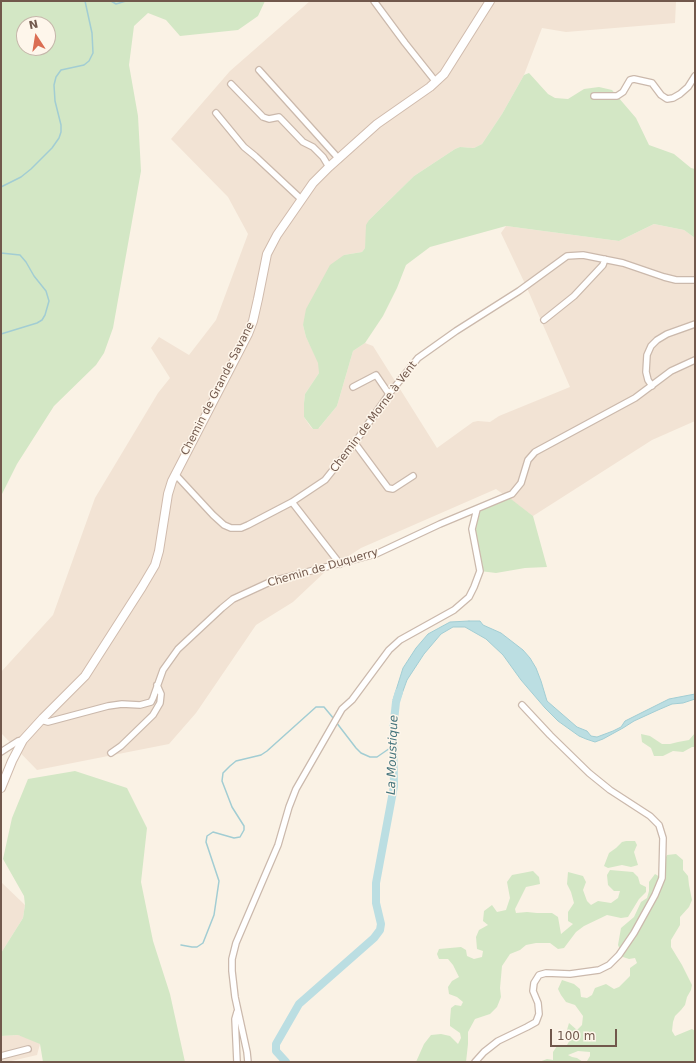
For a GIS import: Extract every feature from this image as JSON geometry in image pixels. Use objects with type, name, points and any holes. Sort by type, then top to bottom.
[{"type":"street","points":[[374,1],[436,82]]},
{"type":"street","name":"Chemin de Grande Savane","points":[[1,788],[10,766],[24,740],[85,676],[155,564],[159,551],[168,494],[175,474],[254,321],[267,254],[270,246],[313,183],[329,167],[377,124],[436,82],[444,74],[490,1]]},
{"type":"street","points":[[259,70],[339,159]]},
{"type":"street","points":[[594,96],[617,96],[623,92],[630,80],[634,79],[652,83],[661,95],[667,99],[673,98],[688,87],[695,76]]},
{"type":"street","points":[[231,84],[263,118],[269,119],[279,117],[303,142],[313,147],[323,157],[329,167]]},
{"type":"street","points":[[216,113],[244,147],[256,156],[302,199]]},
{"type":"street","name":"Chemin de Morne à Vent","points":[[175,474],[224,525],[231,528],[240,528],[292,502],[325,480],[388,394],[418,358],[456,331],[519,291],[567,256],[583,255],[605,259],[623,263],[676,280],[695,280]]},
{"type":"street","points":[[544,320],[574,296],[603,265],[605,259]]},
{"type":"street","points":[[652,386],[648,380],[646,372],[647,355],[651,346],[667,334],[695,324]]},
{"type":"street","name":"Chemin de Duquerry","points":[[42,720],[48,722],[108,706],[122,704],[140,706],[151,702],[163,670],[178,649],[233,599],[272,581],[376,554],[440,524],[512,494],[521,483],[528,460],[535,452],[635,398],[671,371],[695,360]]},
{"type":"street","points":[[353,387],[376,375],[388,394]]},
{"type":"street","points":[[354,442],[388,488],[393,488],[413,476]]},
{"type":"street","points":[[292,502],[340,564]]},
{"type":"street","points":[[248,1062],[248,1052],[238,1010],[232,971],[232,959],[236,943],[278,845],[296,789],[342,709],[352,700],[389,650],[400,640],[454,610],[469,596],[480,571],[472,529],[477,509]]},
{"type":"street","points":[[111,753],[121,746],[153,715],[160,703],[162,694],[157,685]]},
{"type":"street","points":[[475,1062],[484,1052],[498,1041],[536,1022],[540,1014],[538,1003],[533,991],[534,983],[539,975],[546,973],[570,974],[599,970],[609,965],[634,933],[655,895],[662,878],[664,838],[659,825],[650,816],[610,790],[589,773],[522,705]]},
{"type":"street","points":[[1,752],[18,741],[24,740]]},
{"type":"street","points":[[237,1062],[235,1019],[238,1010]]},
{"type":"street","points":[[1,1056],[28,1049]]},
{"type":"shaded area","points":[[310,1],[676,1],[675,23],[566,32],[542,28],[524,75],[502,114],[482,144],[474,148],[460,147],[455,149],[414,176],[369,220],[365,248],[362,252],[344,255],[303,325],[306,337],[319,363],[319,373],[305,394],[304,417],[310,426],[313,429],[319,428],[337,406],[353,351],[365,343],[373,346],[437,448],[473,422],[490,422],[499,416],[570,387],[527,288],[501,233],[506,226],[619,241],[654,224],[684,230],[695,238],[695,421],[652,440],[533,516],[496,489],[361,548],[327,570],[293,602],[256,625],[196,713],[169,744],[37,770],[1,733],[1,672],[53,615],[95,498],[158,393],[170,378],[151,348],[159,337],[189,355],[216,320],[248,234],[228,197],[171,139],[230,71]]},
{"type":"shaded area","points":[[1,882],[25,905],[23,918],[1,953]]},
{"type":"shaded area","points":[[18,1035],[37,1039],[40,1044],[37,1055],[1,1062],[1,1036]]},
{"type":"green space","points":[[1,1],[265,1],[258,16],[238,30],[180,36],[166,20],[148,13],[134,26],[129,65],[138,116],[141,171],[113,328],[104,353],[96,365],[54,406],[17,464],[1,496]]},
{"type":"green space","points":[[529,73],[548,94],[555,98],[568,99],[584,89],[599,87],[612,90],[636,118],[649,145],[674,154],[691,168],[695,169],[695,238],[684,230],[654,224],[619,241],[506,226],[430,247],[406,265],[397,288],[383,316],[365,343],[353,351],[337,406],[318,429],[313,429],[304,417],[304,403],[305,394],[319,373],[318,363],[306,337],[303,325],[306,309],[330,265],[344,255],[362,252],[365,248],[366,225],[369,220],[414,176],[455,149],[460,147],[474,148],[482,144],[502,114],[524,75]]},
{"type":"green space","points":[[507,496],[533,516],[547,567],[525,568],[496,573],[480,571],[472,529],[477,509]]},
{"type":"green space","points":[[695,733],[695,747],[683,752],[673,751],[663,756],[654,756],[651,748],[642,742],[641,734],[650,736],[662,744],[670,744],[689,740]]},
{"type":"green space","points":[[75,771],[127,788],[147,828],[141,882],[153,941],[170,994],[185,1062],[43,1062],[40,1044],[18,1035],[1,1036],[1,953],[23,918],[25,905],[24,896],[3,859],[12,818],[28,779]]},
{"type":"green space","points":[[635,841],[637,845],[634,852],[638,865],[631,867],[622,865],[608,868],[604,866],[609,853],[622,842]]},
{"type":"green space","points":[[676,854],[683,860],[683,870],[688,876],[692,900],[689,907],[680,917],[680,925],[671,940],[671,947],[692,985],[685,1005],[675,1016],[672,1031],[675,1036],[692,1029],[695,1031],[695,1062],[583,1062],[539,1062],[547,1059],[553,1060],[553,1052],[557,1046],[567,1045],[571,1038],[567,1030],[569,1023],[577,1030],[582,1025],[583,1016],[575,1005],[566,1002],[558,989],[562,980],[574,984],[580,989],[581,997],[587,998],[592,995],[595,988],[606,984],[614,989],[619,987],[630,976],[630,968],[637,963],[635,958],[629,959],[623,957],[618,945],[621,928],[634,917],[641,902],[647,898],[649,882],[655,874],[660,877],[661,887],[665,879],[666,870],[663,863],[667,855]],"holes":[[[578,1051],[590,1052],[590,1056],[587,1061],[583,1062],[568,1055]]]},
{"type":"green space","points":[[610,870],[633,872],[638,877],[640,884],[646,887],[646,892],[639,899],[628,917],[621,918],[607,915],[584,926],[576,932],[564,948],[558,949],[550,943],[536,943],[526,945],[520,950],[510,954],[502,966],[500,988],[501,997],[497,1007],[490,1014],[475,1019],[468,1032],[466,1062],[416,1062],[424,1044],[431,1035],[441,1034],[450,1036],[458,1044],[461,1038],[460,1033],[450,1026],[450,1020],[451,1008],[455,1005],[461,1006],[463,1002],[457,997],[449,994],[448,987],[452,981],[459,977],[448,959],[439,959],[437,954],[439,949],[461,947],[466,950],[467,956],[474,959],[482,957],[483,951],[477,949],[476,937],[479,930],[488,925],[483,921],[484,911],[492,905],[497,912],[506,910],[510,898],[507,882],[512,875],[533,871],[539,877],[540,884],[526,887],[515,909],[516,913],[552,913],[558,917],[561,934],[573,924],[568,921],[568,912],[574,903],[567,884],[568,872],[583,876],[586,882],[583,890],[587,901],[591,905],[598,901],[611,903],[618,898],[620,891],[614,891],[608,885],[607,875]]},
{"type":"water","points":[[480,621],[483,625],[501,633],[523,650],[536,668],[547,701],[577,727],[587,731],[591,736],[597,737],[613,731],[621,727],[625,721],[669,699],[695,694],[695,699],[683,703],[672,704],[658,710],[595,742],[579,736],[558,721],[521,680],[503,655],[486,639],[465,627],[453,627],[441,634],[424,654],[407,680],[399,702],[393,700],[403,668],[416,648],[428,634],[450,622]]},
{"type":"waterway","points":[[1,187],[21,177],[31,169],[52,148],[59,138],[61,125],[55,101],[54,85],[56,77],[61,70],[84,65],[89,61],[93,53],[92,33],[85,1]]},
{"type":"waterway","points":[[111,1],[116,4],[126,1]]},
{"type":"waterway","points":[[1,253],[20,255],[46,291],[49,301],[42,320],[37,323],[1,334]]},
{"type":"waterway","name":"La Moustique","points":[[286,1062],[276,1051],[276,1044],[299,1004],[374,938],[380,930],[381,924],[376,903],[376,883],[394,786],[393,730],[396,702],[399,692]]},
{"type":"waterway","points":[[181,945],[197,947],[203,943],[214,915],[219,881],[206,842],[207,836],[213,832],[234,838],[240,837],[244,830],[244,826],[232,807],[222,781],[223,773],[236,761],[261,755],[267,751],[316,707],[324,707],[334,719]]},
{"type":"waterway","points":[[336,722],[356,748],[361,753],[370,757],[377,757],[393,746]]}]
